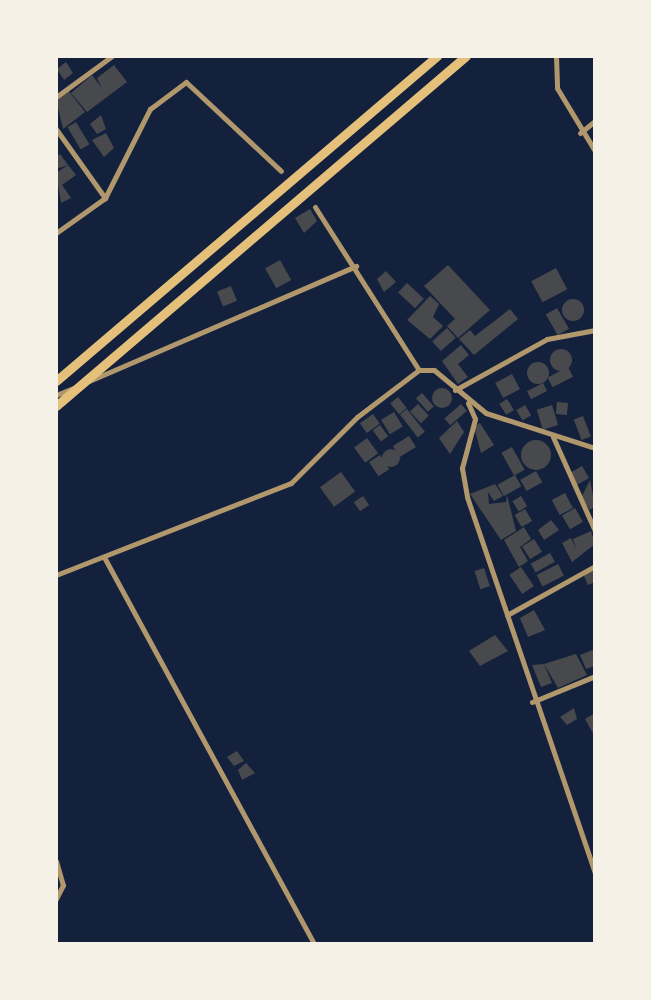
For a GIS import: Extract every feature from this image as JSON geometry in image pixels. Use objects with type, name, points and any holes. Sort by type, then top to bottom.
[{"type":"highway","points":[[56,381],[437,56]]},
{"type":"highway","points":[[56,406],[466,56]]},
{"type":"street","points":[[56,97],[112,56]]},
{"type":"street","points":[[556,56],[557,88],[580,133],[595,151]]},
{"type":"street","points":[[56,233],[105,198],[150,109],[186,82],[196,84],[281,171]]},
{"type":"street","points":[[580,133],[595,121]]},
{"type":"street","points":[[56,129],[105,198]]},
{"type":"street","points":[[315,207],[356,266],[419,370]]},
{"type":"street","points":[[56,395],[356,266]]},
{"type":"street","points":[[455,390],[547,339],[595,330]]},
{"type":"street","points":[[56,575],[295,480],[357,417],[419,370],[434,370],[486,413],[595,448]]},
{"type":"street","points":[[467,400],[475,419],[464,482],[532,702],[595,873]]},
{"type":"street","points":[[475,419],[486,413]]},
{"type":"street","points":[[553,437],[595,531]]},
{"type":"street","points":[[104,557],[314,944]]},
{"type":"street","points":[[507,615],[595,566]]},
{"type":"street","points":[[532,702],[595,676]]},
{"type":"street","points":[[56,861],[63,885],[56,899]]},
{"type":"building","points":[[66,62],[73,73],[64,80],[57,69]]},
{"type":"building","points":[[114,65],[127,82],[87,112],[71,93],[92,75],[102,88],[97,78]]},
{"type":"building","points":[[68,90],[85,112],[63,129],[56,99]]},
{"type":"building","points":[[101,115],[106,129],[97,134],[90,124]]},
{"type":"building","points":[[76,122],[89,144],[81,149],[67,127]]},
{"type":"building","points":[[106,133],[114,148],[104,157],[92,140]]},
{"type":"building","points":[[60,154],[68,165],[56,169],[56,157]]},
{"type":"building","points":[[68,165],[76,175],[62,185],[71,198],[61,203],[56,173]]},
{"type":"building","points":[[310,209],[317,221],[304,233],[295,218]]},
{"type":"building","points":[[280,260],[291,280],[276,288],[265,268]]},
{"type":"building","points":[[448,265],[490,310],[458,338],[447,326],[455,319],[424,286]]},
{"type":"building","points":[[556,268],[567,289],[543,302],[531,281]]},
{"type":"building","points":[[386,271],[396,282],[384,292],[377,279]]},
{"type":"building","points":[[407,283],[424,299],[415,308],[398,293]]},
{"type":"building","points":[[231,286],[237,301],[223,306],[217,292]]},
{"type":"building","points":[[430,296],[439,304],[433,317],[443,326],[430,339],[407,320]]},
{"type":"building","points":[[573,299],[584,310],[573,321],[562,310]]},
{"type":"building","points":[[557,308],[569,329],[558,335],[546,314]]},
{"type":"building","points":[[510,309],[518,319],[474,355],[459,339],[470,330],[475,336]]},
{"type":"building","points":[[447,328],[456,338],[441,351],[432,341]]},
{"type":"building","points":[[461,345],[469,355],[458,364],[468,377],[458,384],[442,361]]},
{"type":"building","points":[[561,349],[569,352],[572,360],[569,368],[561,371],[553,368],[550,360],[553,352]]},
{"type":"building","points":[[534,362],[542,362],[549,373],[542,384],[534,384],[527,377],[527,369]]},
{"type":"building","points":[[568,367],[573,377],[553,387],[548,377]]},
{"type":"building","points":[[512,374],[520,389],[503,398],[495,383]]},
{"type":"building","points":[[543,383],[547,391],[531,399],[527,391]]},
{"type":"building","points":[[442,388],[449,391],[452,398],[449,405],[442,408],[435,405],[432,398],[435,391]]},
{"type":"building","points":[[422,393],[434,407],[428,412],[416,398]]},
{"type":"building","points":[[398,397],[407,408],[399,414],[390,403]]},
{"type":"building","points":[[507,399],[514,410],[506,415],[499,404]]},
{"type":"building","points":[[557,402],[568,403],[567,415],[556,414]]},
{"type":"building","points":[[418,404],[429,416],[421,423],[410,412]]},
{"type":"building","points":[[461,404],[467,411],[450,425],[444,418]]},
{"type":"building","points":[[525,405],[531,415],[523,420],[516,410]]},
{"type":"building","points":[[552,405],[558,425],[543,430],[537,410]]},
{"type":"building","points":[[407,409],[425,432],[418,437],[400,415]]},
{"type":"building","points":[[394,412],[403,427],[390,434],[381,420]]},
{"type":"building","points":[[373,414],[380,424],[367,433],[360,423]]},
{"type":"building","points":[[583,416],[591,437],[582,440],[574,420]]},
{"type":"building","points":[[457,421],[464,432],[450,454],[439,438]]},
{"type":"building","points":[[480,423],[494,445],[481,453],[474,427]]},
{"type":"building","points":[[380,425],[388,436],[381,442],[373,430]]},
{"type":"building","points":[[409,436],[416,447],[400,457],[393,446]]},
{"type":"building","points":[[367,438],[378,453],[365,463],[354,447]]},
{"type":"building","points":[[536,440],[547,444],[551,455],[547,466],[536,470],[525,466],[521,455],[525,444]]},
{"type":"building","points":[[512,447],[525,470],[514,476],[502,453]]},
{"type":"building","points":[[391,449],[400,458],[391,467],[382,458]]},
{"type":"building","points":[[380,455],[389,469],[378,476],[369,462]]},
{"type":"building","points":[[582,466],[589,478],[577,485],[570,473]]},
{"type":"building","points":[[536,471],[542,482],[527,491],[520,480]]},
{"type":"building","points":[[341,472],[355,491],[334,507],[320,487]]},
{"type":"building","points":[[515,475],[521,486],[504,496],[498,485]]},
{"type":"building","points":[[590,480],[595,506],[590,510],[581,498]]},
{"type":"building","points":[[495,484],[503,496],[494,501],[488,492],[489,504],[506,502],[507,495],[516,531],[501,540],[470,494]]},
{"type":"building","points":[[565,493],[573,508],[560,515],[552,500]]},
{"type":"building","points":[[363,496],[369,505],[360,511],[354,502]]},
{"type":"building","points":[[521,496],[527,506],[519,511],[512,501]]},
{"type":"building","points":[[575,508],[583,522],[570,529],[562,516]]},
{"type":"building","points":[[525,509],[532,521],[522,527],[515,515]]},
{"type":"building","points":[[551,520],[559,530],[544,540],[538,530]]},
{"type":"building","points":[[524,527],[531,539],[520,547],[528,561],[519,567],[504,540]]},
{"type":"building","points":[[591,531],[595,544],[572,562],[562,543],[571,538],[576,549],[573,539]]},
{"type":"building","points":[[534,539],[542,552],[530,559],[522,546]]},
{"type":"building","points":[[550,553],[555,562],[536,572],[531,564]]},
{"type":"building","points":[[558,564],[564,576],[543,586],[537,575]]},
{"type":"building","points":[[521,567],[534,586],[522,594],[509,575]]},
{"type":"building","points":[[484,568],[490,586],[480,589],[474,571]]},
{"type":"building","points":[[595,568],[595,582],[588,585],[583,574]]},
{"type":"building","points":[[534,610],[545,630],[528,637],[520,618]]},
{"type":"building","points":[[495,635],[508,651],[480,666],[469,651]]},
{"type":"building","points":[[595,649],[595,666],[586,669],[580,655]]},
{"type":"building","points":[[576,654],[587,675],[558,688],[544,664]]},
{"type":"building","points":[[544,664],[552,683],[541,687],[532,665]]},
{"type":"building","points":[[574,708],[577,719],[567,725],[560,717]]},
{"type":"building","points":[[595,713],[595,737],[585,719]]},
{"type":"building","points":[[237,751],[244,761],[234,766],[227,757]]},
{"type":"building","points":[[246,763],[255,773],[242,780],[238,770]]}]
